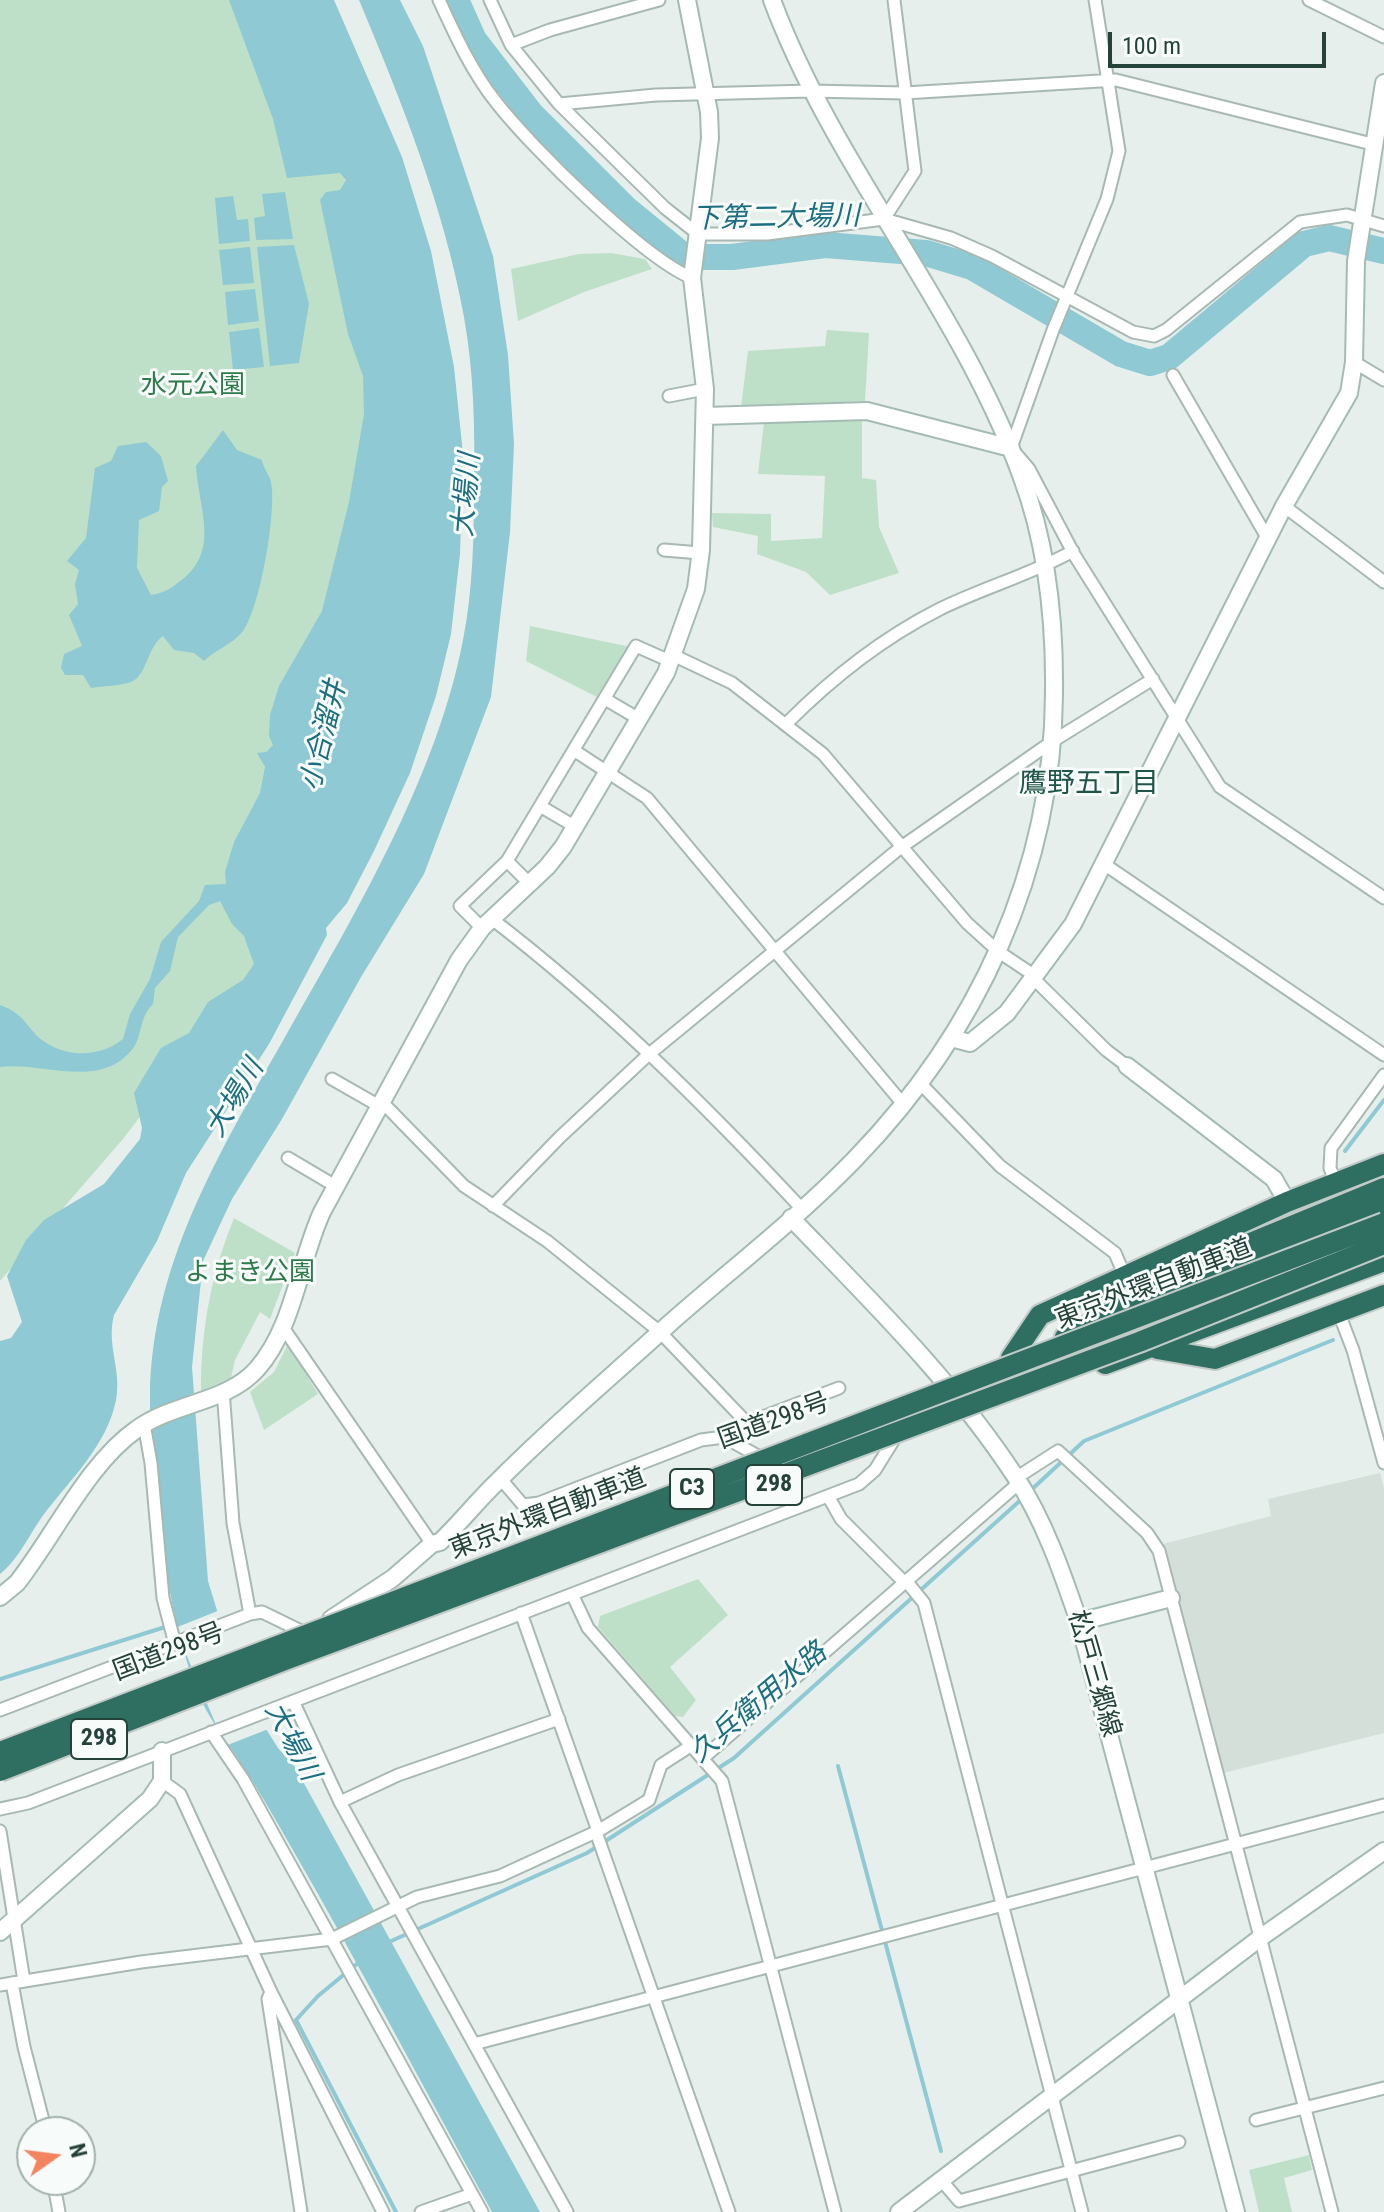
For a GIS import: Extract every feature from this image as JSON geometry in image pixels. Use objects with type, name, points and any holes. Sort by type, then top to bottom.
[{"type":"highway","points":[[1011,1358],[1040,1315],[1287,1202],[1384,1164]]},
{"type":"highway","name":"298","points":[[1065,1337],[1231,1251],[1384,1188]]},
{"type":"highway","name":"国道298号","points":[[0,1744],[945,1385],[1384,1208]]},
{"type":"highway","name":"東京外環自動車道","points":[[0,1752],[1384,1223]]},
{"type":"highway","name":"東京外環自動車道","points":[[0,1771],[285,1660],[1139,1342],[1384,1244]]},
{"type":"highway","name":"298","points":[[0,1778],[593,1551],[1153,1349],[1384,1261]]},
{"type":"highway","name":"298","points":[[1282,1300],[1384,1272]]},
{"type":"highway","name":"298","points":[[1153,1349],[1215,1359],[1384,1295]]},
{"type":"street","points":[[439,0],[475,70],[516,125],[653,256],[693,274]]},
{"type":"street","points":[[490,0],[511,45],[559,104],[697,237],[767,234],[884,219],[951,238],[1023,271],[1066,299],[1133,332],[1154,336],[1166,330],[1293,226],[1338,216],[1384,226]]},
{"type":"street","points":[[511,45],[550,30],[659,0]]},
{"type":"street","points":[[0,1597],[36,1559],[101,1466],[146,1423],[216,1394],[259,1367],[282,1326],[309,1240],[436,998],[487,923],[547,867],[673,659],[696,589],[705,416],[693,274],[710,138],[707,93],[687,0]]},
{"type":"street","points":[[330,1619],[393,1578],[432,1544],[440,1542],[500,1478],[853,1161],[920,1083],[951,1038],[999,952],[1037,842],[1053,741],[1054,668],[1044,567],[1032,510],[1011,448],[973,366],[810,91],[772,0]]},
{"type":"street","points":[[884,219],[915,171],[894,0]]},
{"type":"street","points":[[1011,448],[1053,330],[1107,199],[1119,151],[1095,0]]},
{"type":"street","points":[[1309,0],[1384,37]]},
{"type":"street","points":[[559,104],[707,93],[905,93],[1107,79],[1372,144]]},
{"type":"street","points":[[951,1038],[970,1043],[1007,1013],[1073,924],[1284,506],[1349,393],[1354,362],[1356,261],[1384,83]]},
{"type":"street","points":[[1354,362],[1384,380]]},
{"type":"street","points":[[1173,375],[1268,539]]},
{"type":"street","points":[[669,396],[705,389]]},
{"type":"street","points":[[705,416],[867,411],[1011,448],[1029,469],[1073,551],[1220,787],[1384,898]]},
{"type":"street","points":[[1284,506],[1384,582]]},
{"type":"street","points":[[664,550],[700,553]]},
{"type":"street","points":[[787,723],[853,661],[874,653],[940,609],[1044,567],[1073,551]]},
{"type":"street","points":[[796,1213],[648,1055],[568,977],[460,906],[507,861],[636,646],[732,683],[787,723],[823,754],[967,923],[999,952],[1034,977],[1106,1050],[1274,1179],[1287,1202]]},
{"type":"street","points":[[493,1206],[560,1137],[648,1055],[900,848],[1053,741],[1153,679]]},
{"type":"street","points":[[605,699],[639,719]]},
{"type":"street","points":[[575,751],[647,798],[903,1104]]},
{"type":"street","points":[[540,806],[574,826]]},
{"type":"street","points":[[507,861],[530,884]]},
{"type":"street","points":[[1104,864],[1384,1055]]},
{"type":"street","points":[[1335,1181],[1330,1168],[1331,1148],[1384,1075]]},
{"type":"street","points":[[332,1079],[382,1105],[464,1186],[547,1241],[660,1332],[747,1423],[839,1388]]},
{"type":"street","points":[[920,1083],[1000,1166],[1115,1253],[1124,1274]]},
{"type":"street","points":[[288,1158],[337,1187]]},
{"type":"street","name":"松戸三郷線","points":[[796,1213],[969,1413],[1018,1481],[1063,1575],[1079,1622],[1146,1868],[1236,2212]]},
{"type":"street","points":[[1338,1311],[1353,1350],[1384,1463]]},
{"type":"street","points":[[282,1326],[432,1544]]},
{"type":"street","points":[[216,1394],[233,1523],[250,1614]]},
{"type":"street","points":[[736,1441],[737,1414]]},
{"type":"street","points":[[146,1423],[163,1598],[175,1644]]},
{"type":"street","points":[[500,1478],[523,1505],[539,1503],[701,1440],[724,1437],[758,1456]]},
{"type":"street","points":[[42,2116],[12,1983],[0,1809],[28,1803],[828,1496],[865,1480],[893,1441]]},
{"type":"street","points":[[705,1761],[1018,1481],[1058,1451],[1061,1453],[1153,1540],[1171,1598],[1332,2212]]},
{"type":"street","points":[[828,1496],[841,1519],[921,1598],[1054,2095],[1082,2212]]},
{"type":"street","points":[[572,1594],[593,1634],[719,1777],[835,2212]]},
{"type":"street","points":[[1079,1622],[1171,1598]]},
{"type":"street","points":[[1,1709],[250,1614],[262,1612],[301,1631]]},
{"type":"street","points":[[521,1613],[729,2212]]},
{"type":"street","points":[[293,1701],[340,1802],[567,2212]]},
{"type":"street","points":[[340,1802],[398,1775],[559,1719]]},
{"type":"street","points":[[211,1732],[243,1779],[335,1938],[482,2212]]},
{"type":"street","points":[[12,1983],[335,1938],[397,1905],[500,1876],[597,1832],[649,1800],[661,1765],[692,1745]]},
{"type":"street","points":[[6,1927],[150,1799],[162,1781],[162,1751]]},
{"type":"street","points":[[162,1781],[180,1794],[271,1992],[383,2212]]},
{"type":"street","points":[[474,2044],[1384,1805]]},
{"type":"street","points":[[899,2212],[1260,1938],[1384,1851]]},
{"type":"street","points":[[271,1992],[268,1999],[301,2212]]},
{"type":"street","points":[[1256,2120],[1384,2088]]},
{"type":"street","points":[[942,2181],[959,2201],[1179,2142]]},
{"type":"street","points":[[426,2211],[472,2194]]},
{"type":"shaded area","points":[[1380,1473],[1384,1488],[1384,1733],[1223,1773],[1163,1544],[1271,1516],[1268,1499]]},
{"type":"green space","name":"水元公園","points":[[0,0],[263,0],[342,136],[389,384],[261,957],[123,1139],[0,1281]]},
{"type":"green space","points":[[611,253],[645,259],[652,269],[584,292],[518,321],[511,269],[579,254]]},
{"type":"green space","points":[[827,330],[869,333],[865,401],[741,407],[748,351],[825,346]]},
{"type":"green space","points":[[862,421],[862,478],[876,480],[879,527],[899,573],[830,595],[806,572],[757,554],[758,536],[713,527],[712,513],[771,514],[771,541],[822,538],[825,476],[758,474],[764,422]]},
{"type":"green space","points":[[530,626],[631,647],[609,690],[602,688],[597,697],[526,661]]},
{"type":"green space","name":"よまき公園","points":[[234,1218],[295,1253],[270,1319],[260,1312],[235,1360],[231,1378],[201,1391],[209,1303],[219,1260]]},
{"type":"green space","points":[[288,1344],[318,1394],[264,1430],[250,1392],[274,1372]]},
{"type":"green space","points":[[698,1579],[728,1615],[670,1667],[696,1700],[683,1717],[675,1716],[598,1627],[600,1616]]},
{"type":"green space","points":[[1309,2155],[1312,2170],[1284,2178],[1292,2212],[1259,2212],[1249,2170]]},
{"type":"water","name":"小合溜井","points":[[229,0],[334,0],[402,157],[431,251],[454,367],[463,454],[460,554],[451,634],[436,696],[410,773],[374,851],[347,903],[326,928],[327,935],[269,1044],[186,1173],[157,1241],[114,1315],[112,1337],[117,1389],[105,1432],[19,1553],[0,1574],[0,1341],[11,1338],[22,1322],[7,1276],[26,1240],[44,1220],[104,1184],[140,1139],[142,1128],[134,1093],[161,1048],[189,1033],[208,1002],[243,980],[254,964],[244,936],[232,924],[220,901],[209,905],[178,937],[170,971],[155,988],[153,1004],[145,1016],[134,1047],[117,1063],[85,1072],[0,1067],[0,1005],[22,1019],[41,1040],[57,1049],[87,1053],[115,1045],[123,1039],[130,1014],[150,979],[161,942],[199,901],[205,885],[226,884],[225,872],[234,842],[260,793],[265,767],[257,753],[266,752],[273,745],[269,736],[270,715],[279,686],[322,611],[349,502],[364,414],[363,376],[348,334],[320,200],[326,192],[340,190],[346,180],[340,173],[287,178],[273,119]]},
{"type":"water","points":[[359,0],[400,0],[423,46],[493,256],[508,355],[514,444],[510,532],[491,697],[424,874],[232,1199],[203,1261],[192,1367],[208,1581],[241,1689],[278,1748],[295,1767],[540,2212],[492,2212],[316,1891],[260,1793],[206,1710],[190,1671],[171,1594],[153,1469],[150,1397],[154,1345],[164,1296],[179,1248],[220,1155],[345,931],[416,788],[451,689],[466,621],[473,543],[474,443],[472,380],[464,317],[456,276],[433,196],[406,117]]},
{"type":"water","points":[[285,192],[293,239],[256,240],[254,218],[265,216],[262,194]]},
{"type":"water","points":[[233,196],[237,220],[248,219],[250,241],[219,244],[215,198]]},
{"type":"water","points":[[294,245],[309,304],[299,363],[270,366],[257,247]]},
{"type":"water","points":[[250,247],[254,283],[223,285],[219,250]]},
{"type":"water","points":[[255,289],[259,321],[228,325],[225,292]]},
{"type":"water","points":[[259,328],[264,367],[233,370],[229,332]]},
{"type":"water","points":[[223,430],[237,450],[262,460],[271,482],[272,514],[266,559],[255,602],[243,631],[204,661],[194,653],[174,650],[163,636],[140,674],[131,682],[91,688],[83,675],[65,675],[61,668],[64,654],[82,646],[69,615],[78,604],[75,584],[79,570],[67,561],[86,538],[95,468],[111,461],[118,446],[146,442],[161,456],[168,481],[162,487],[159,511],[139,520],[137,568],[151,595],[159,593],[179,582],[200,558],[204,530],[196,466]]},
{"type":"pier","points":[[220,1610],[245,1687],[271,1728],[225,1746],[175,1628]]},
{"type":"waterway","name":"下第二大場川","points":[[456,0],[474,40],[531,114],[625,208],[685,257],[732,257],[825,245],[926,253],[972,267],[1121,354],[1150,363],[1169,357],[1304,244],[1329,238],[1384,251]]},
{"type":"waterway","name":"久兵衛用水路","points":[[1345,1151],[1384,1100]]},
{"type":"waterway","name":"久兵衛用水路","points":[[1030,1491],[1084,1441],[1333,1340]]},
{"type":"waterway","name":"久兵衛用水路","points":[[389,1942],[587,1853],[734,1758],[1024,1497]]},
{"type":"waterway","points":[[0,1679],[181,1622]]},
{"type":"waterway","points":[[838,1766],[941,2151]]},
{"type":"waterway","name":"久兵衛用水路","points":[[358,1963],[318,1996],[296,2020],[396,2212]]},
{"type":"district","name":"鷹野五丁目","points":[[1089,785]]},
{"type":"water label","name":"大場川","points":[[468,495]]},
{"type":"water label","name":"大場川","points":[[236,1099]]},
{"type":"water label","name":"大場川","points":[[291,1742]]}]
